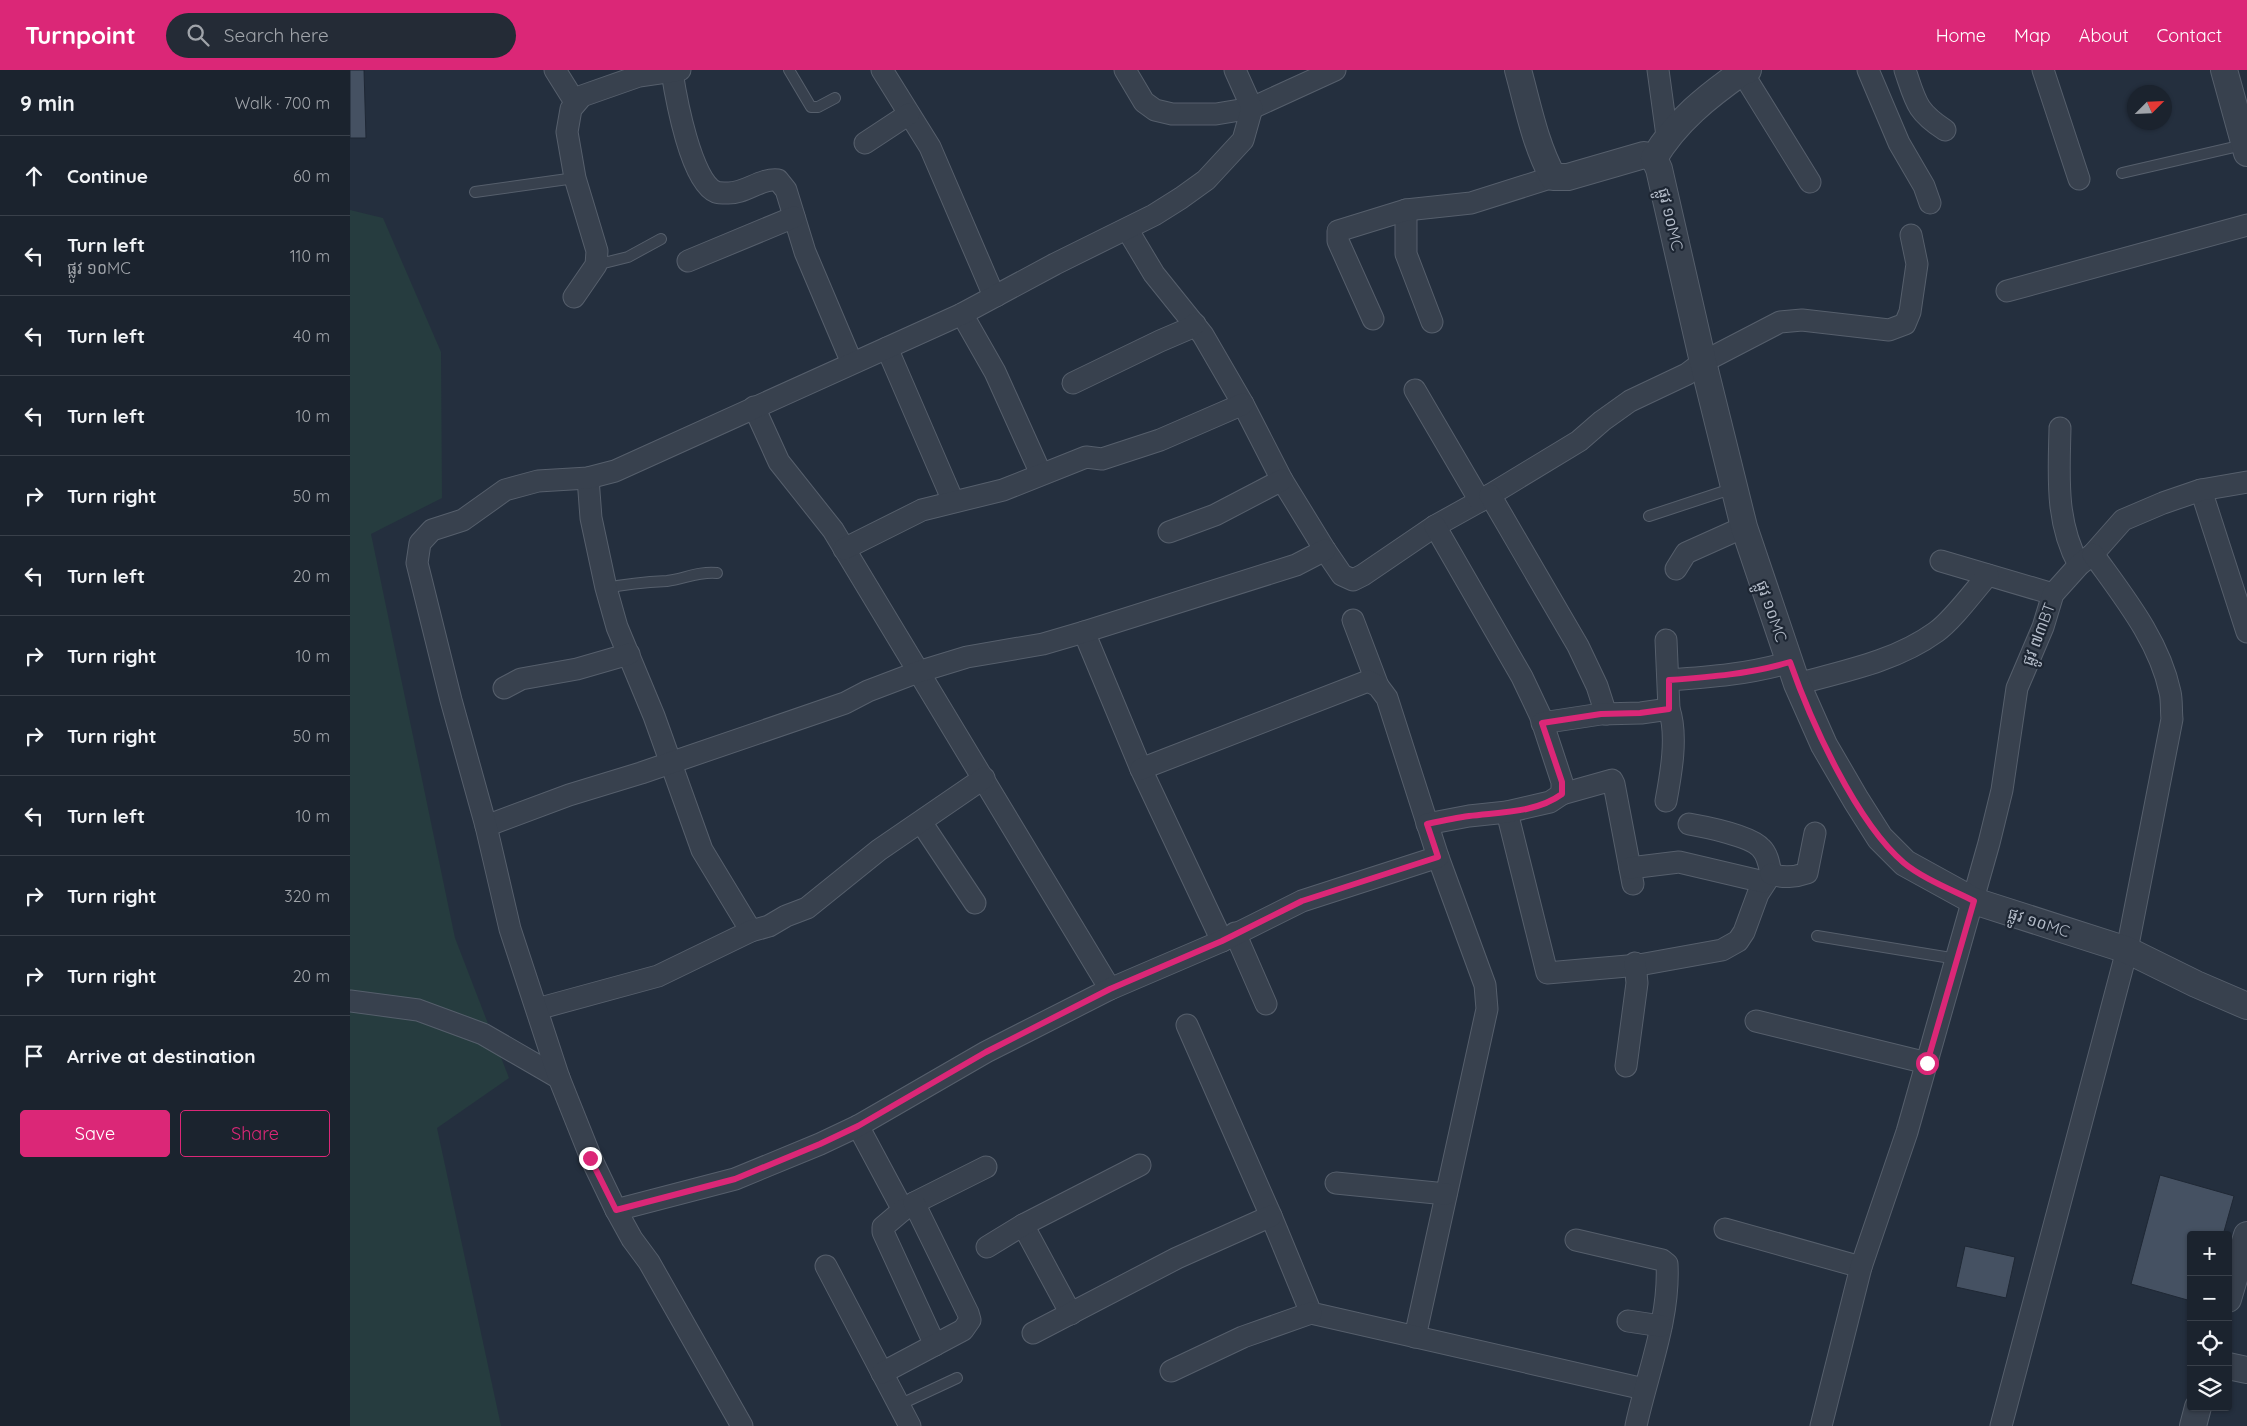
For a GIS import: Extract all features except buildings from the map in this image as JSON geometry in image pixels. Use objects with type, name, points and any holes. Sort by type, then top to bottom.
[{"type":"street","points":[[555,70],[575,102]]},
{"type":"street","points":[[882,70],[930,147],[991,289],[996,296]]},
{"type":"street","points":[[1125,70],[1144,102],[1155,110],[1172,114],[1216,114],[1252,108],[1335,70]]},
{"type":"street","points":[[742,1426],[649,1262],[632,1239],[616,1210],[590,1158],[560,1078],[510,929],[486,826],[451,700],[417,563],[420,543],[432,530],[463,520],[505,490],[538,481],[588,478],[615,471],[962,314],[1055,264],[1127,229],[1181,198],[1206,180],[1243,140],[1252,108],[1235,70]]},
{"type":"street","points":[[1518,70],[1538,145],[1552,177]]},
{"type":"street","points":[[1658,70],[1667,136]]},
{"type":"street","points":[[1868,70],[1899,143],[1924,186],[1930,203]]},
{"type":"street","points":[[1905,70],[1917,105],[1927,118],[1945,130]]},
{"type":"street","points":[[2043,70],[2079,179]]},
{"type":"street","points":[[2224,70],[2246,149]]},
{"type":"street","points":[[574,297],[596,265],[597,251],[575,178],[567,132],[571,109],[582,96],[638,73],[676,71],[677,106],[696,166],[708,187],[716,192],[730,194],[769,179],[778,180],[786,190],[818,287],[852,363]]},
{"type":"street","points":[[1373,319],[1338,241],[1338,231],[1406,210],[1471,203],[1552,177],[1568,177],[1644,155],[1654,158],[1667,136],[1707,97],[1745,71],[1810,182]]},
{"type":"street","points":[[865,144],[909,114]]},
{"type":"street","name":"ផ្លូវ ១០MC","points":[[1654,158],[1659,169],[1703,362],[1744,527],[1794,673],[1824,745],[1880,838],[1905,863],[1974,901],[2127,950],[2196,984],[2247,1006]]},
{"type":"street","points":[[1406,210],[1406,254],[1432,322]]},
{"type":"street","points":[[688,261],[794,217]]},
{"type":"street","points":[[2007,291],[2247,225]]},
{"type":"street","points":[[1127,229],[1154,274],[1195,324],[1243,404],[1282,480],[1325,550],[1342,575],[1353,580],[1363,576],[1435,526],[1579,441],[1602,421],[1630,401],[1687,374],[1703,362],[1780,322],[1802,320],[1889,330],[1905,324],[1910,312],[1917,264],[1911,235]]},
{"type":"street","points":[[962,314],[996,372],[1041,474]]},
{"type":"street","points":[[1073,383],[1160,341],[1188,330],[1195,324]]},
{"type":"street","points":[[887,348],[953,501]]},
{"type":"street","points":[[1415,390],[1578,646],[1597,686],[1606,714]]},
{"type":"street","points":[[844,549],[922,510],[953,501],[988,495],[1086,457],[1102,459],[1160,440],[1243,404]]},
{"type":"street","points":[[754,407],[779,462],[833,530],[1110,989]]},
{"type":"street","points":[[2001,1426],[2127,950],[2172,719],[2170,693],[2161,664],[2134,612],[2086,559],[2073,555],[2060,510],[2058,485],[2060,428]]},
{"type":"street","points":[[588,478],[591,518],[606,588],[617,627],[654,716],[669,763],[702,850],[751,931]]},
{"type":"street","points":[[1169,532],[1215,516],[1282,480]]},
{"type":"street","name":"ផ្លូវ ៧៣BT","points":[[1820,1426],[1861,1267],[1907,1132],[1974,901],[2002,790],[2017,688],[2043,627],[2053,594],[2122,520],[2162,502],[2201,490],[2247,482]]},
{"type":"street","points":[[2201,490],[2247,632]]},
{"type":"street","points":[[1435,526],[1522,677],[1542,723],[1562,782],[1562,794]]},
{"type":"street","points":[[1676,569],[1686,553],[1744,527]]},
{"type":"street","points":[[486,826],[569,795],[669,763],[845,702],[918,672],[968,657],[1043,644],[1084,632],[1296,565],[1325,550]]},
{"type":"street","points":[[1941,561],[2053,594]]},
{"type":"street","points":[[1669,680],[1762,671],[1794,673],[1876,662],[1909,648],[1938,631],[1988,575]]},
{"type":"street","points":[[1353,620],[1378,686],[1386,698],[1438,857],[1485,984],[1487,1009],[1415,1337]]},
{"type":"street","points":[[1084,632],[1141,769],[1228,937],[1266,1004]]},
{"type":"street","points":[[1666,640],[1669,709],[1673,719],[1672,774],[1666,801]]},
{"type":"street","points":[[504,688],[521,679],[578,669],[629,654]]},
{"type":"street","points":[[1141,769],[1368,681],[1378,686]]},
{"type":"street","points":[[1542,723],[1606,714],[1640,713],[1669,709]]},
{"type":"street","points":[[537,1010],[658,976],[751,931],[769,926],[786,916],[807,908],[879,850],[984,778]]},
{"type":"street","points":[[1427,824],[1469,816],[1507,812],[1550,802],[1562,794],[1612,780],[1632,876],[1679,862],[1767,878],[1807,873],[1815,833]]},
{"type":"street","points":[[1507,812],[1547,973],[1639,964],[1722,950],[1738,941],[1744,932],[1749,915],[1767,878],[1767,857],[1760,846],[1723,831],[1689,824]]},
{"type":"street","points":[[921,822],[975,903]]},
{"type":"street","points":[[616,1210],[735,1179],[858,1126],[986,1052],[1110,989],[1228,937],[1302,901],[1438,857]]},
{"type":"street","points":[[1626,1066],[1636,983],[1635,963]]},
{"type":"street","points":[[350,1001],[418,1010],[483,1034],[560,1078]]},
{"type":"street","points":[[1756,1021],[1927,1063]]},
{"type":"street","points":[[1187,1025],[1271,1216],[1311,1313]]},
{"type":"street","points":[[858,1126],[908,1206],[968,1313],[970,1320],[963,1330],[882,1373]]},
{"type":"street","points":[[987,1247],[1023,1225],[1140,1165]]},
{"type":"street","points":[[935,1345],[883,1232],[883,1227],[908,1206],[986,1167]]},
{"type":"street","points":[[1336,1183],[1446,1194]]},
{"type":"street","points":[[1033,1333],[1177,1258],[1271,1216]]},
{"type":"street","points":[[1023,1225],[1071,1314]]},
{"type":"street","points":[[1725,1229],[1861,1267]]},
{"type":"street","points":[[2232,1286],[2247,1235]]},
{"type":"street","points":[[1576,1240],[1662,1260],[1667,1264],[1668,1276],[1661,1326],[1636,1426]]},
{"type":"street","points":[[826,1266],[910,1426]]},
{"type":"street","points":[[1171,1371],[1243,1337],[1311,1313],[1644,1389]]},
{"type":"street","points":[[1628,1321],[1661,1326]]},
{"type":"street","points":[[2232,1367],[2247,1370]]},
{"type":"street","points":[[2193,1426],[2197,1411]]},
{"type":"lane","points":[[788,70],[810,108],[835,98]]},
{"type":"lane","points":[[2122,173],[2246,149]]},
{"type":"lane","points":[[475,192],[575,178]]},
{"type":"lane","points":[[596,265],[628,257],[661,238]]},
{"type":"lane","points":[[1649,516],[1734,488]]},
{"type":"lane","points":[[606,588],[649,581],[668,581],[707,572],[717,573]]},
{"type":"lane","points":[[1817,936],[1957,959]]},
{"type":"lane","points":[[899,1405],[957,1378]]},
{"type":"green space","points":[[350,210],[383,218],[441,352],[442,498],[371,534],[455,938],[509,1078],[437,1128],[501,1426],[350,1426]]},
{"type":"route","points":[[590,1158],[616,1210],[735,1179],[820,1144],[858,1126],[986,1052],[1110,989],[1222,941],[1302,901],[1438,857],[1427,824],[1469,816],[1507,812],[1550,802],[1562,794],[1562,782],[1542,723],[1601,714],[1640,713],[1669,709],[1669,680],[1762,671],[1790,662],[1797,684],[1824,745],[1880,838],[1905,863],[1974,901],[1927,1063]]}]
